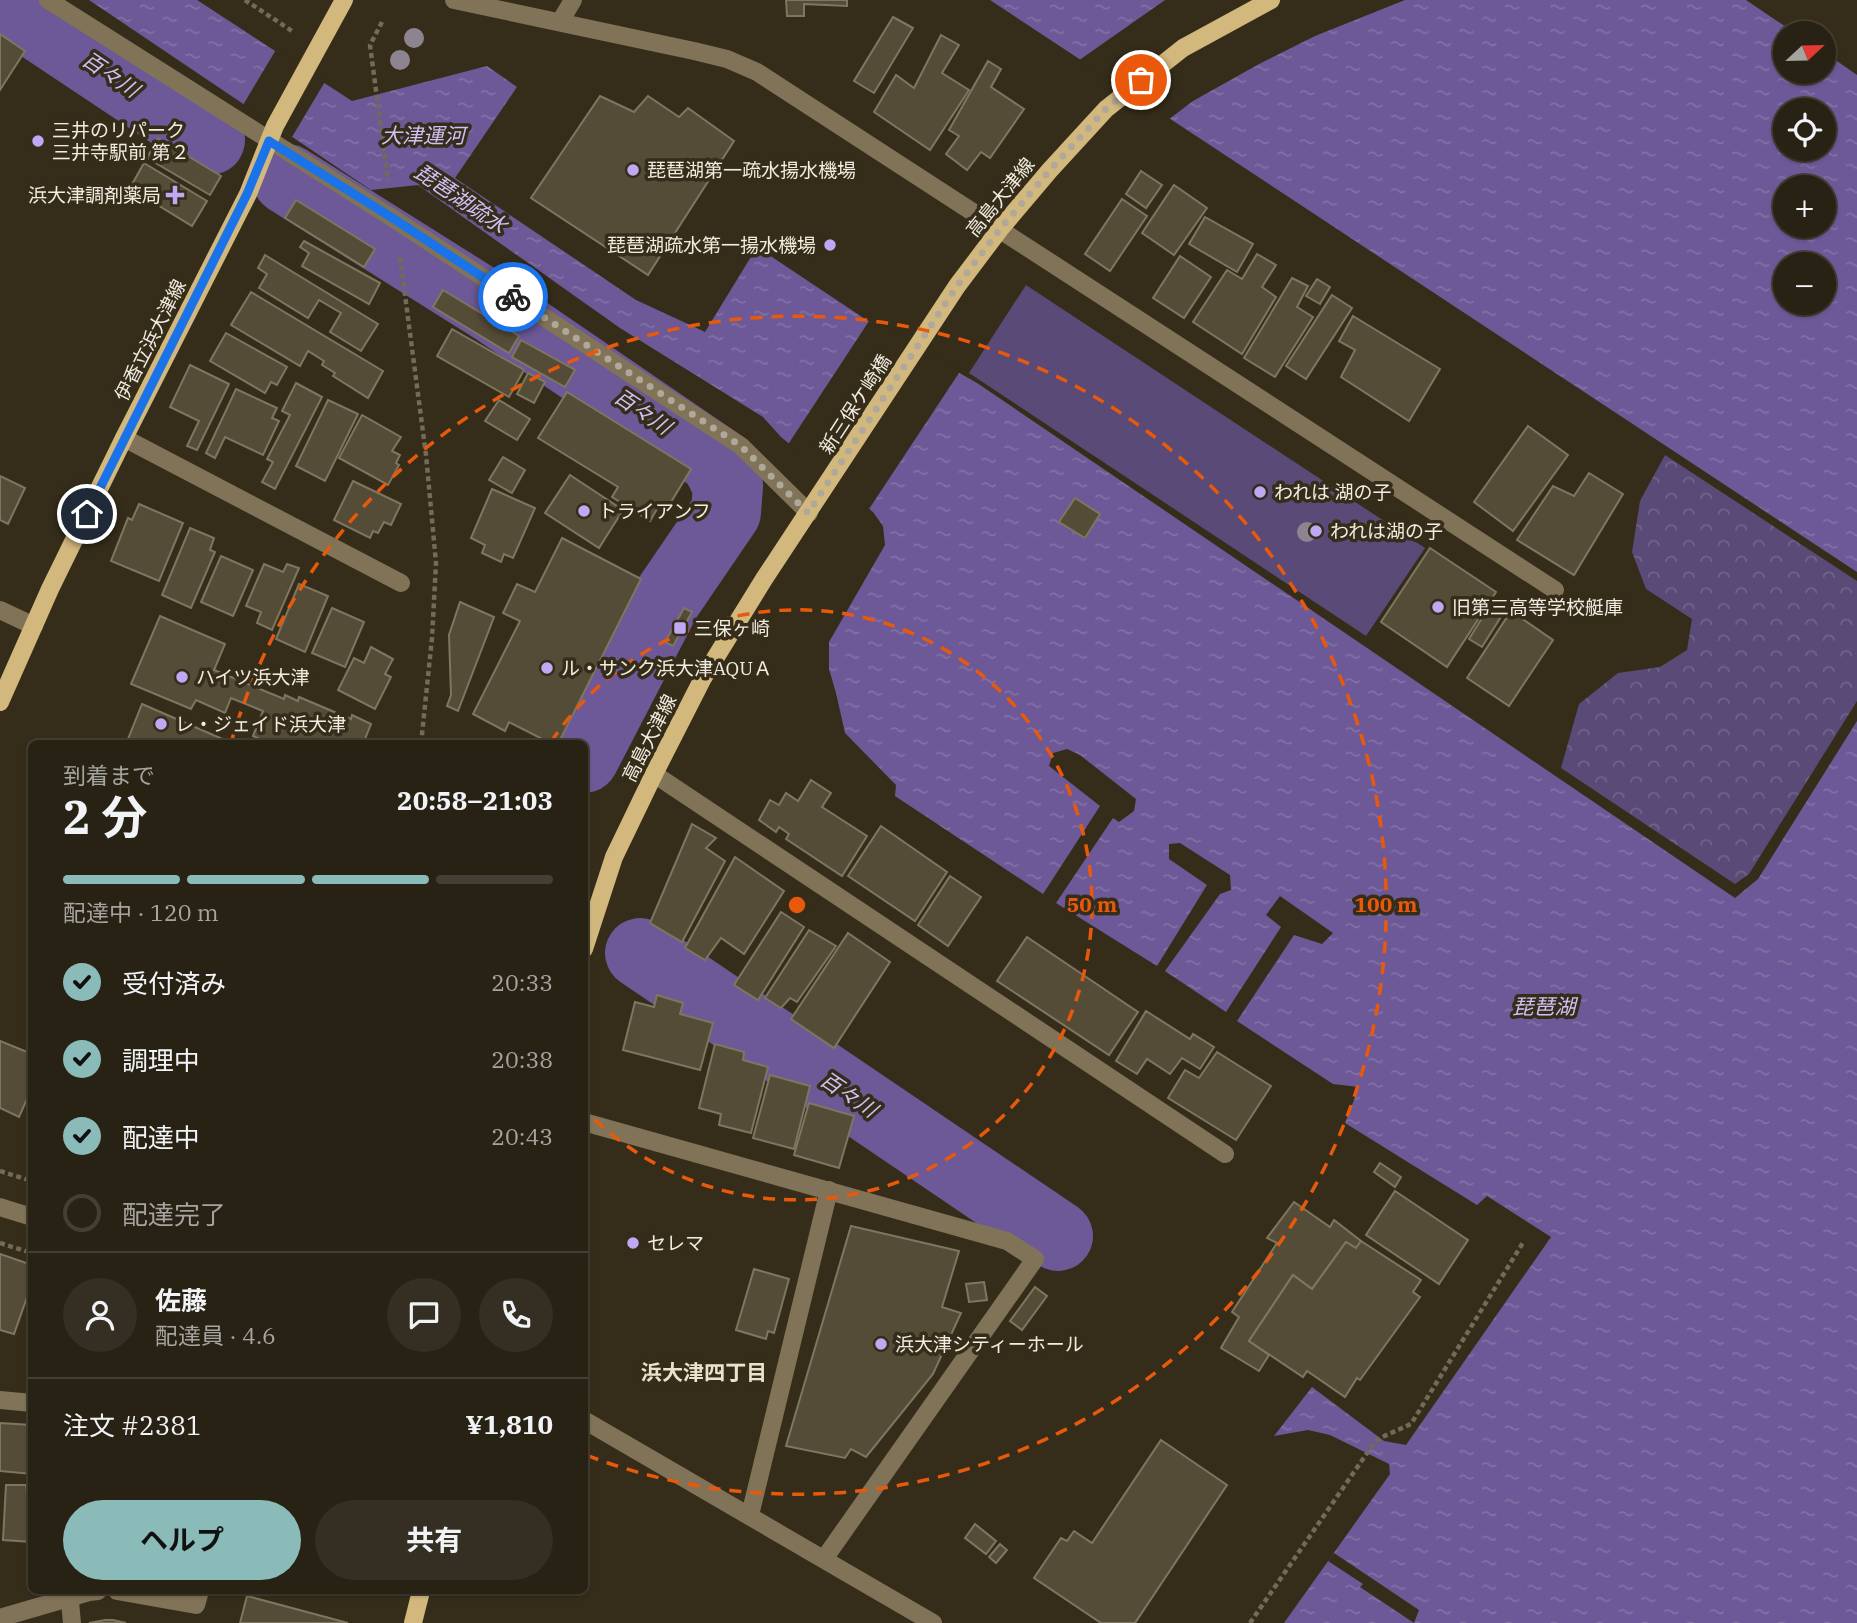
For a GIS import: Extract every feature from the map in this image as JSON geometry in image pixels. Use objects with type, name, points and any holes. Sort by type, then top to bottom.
[{"type":"main road","name":"伊香立浜大津線","points":[[0,702],[50,589],[247,194],[272,133],[344,0]]},
{"type":"main road","name":"高島大津線","points":[[921,342],[957,286],[1000,229],[1106,109],[1183,48],[1271,0]]},
{"type":"main road","name":"新三保ケ崎橋","points":[[824,489],[921,342]]},
{"type":"main road","name":"高島大津線","points":[[588,937],[614,857],[703,678],[824,489]]},
{"type":"main road","points":[[413,1623],[420,1594]]},
{"type":"street","points":[[48,0],[272,133],[394,219],[741,446],[808,513]]},
{"type":"street","points":[[454,0],[695,51],[757,72],[1555,590]]},
{"type":"street","points":[[560,22],[573,0]]},
{"type":"street","points":[[124,438],[401,583]]},
{"type":"street","points":[[0,610],[34,626]]},
{"type":"street","points":[[654,774],[1225,1154]]},
{"type":"street","points":[[588,1123],[1007,1241],[1035,1259],[824,1559]]},
{"type":"street","points":[[750,1515],[829,1190]]},
{"type":"street","points":[[0,1207],[28,1216]]},
{"type":"street","points":[[0,1400],[28,1403]]},
{"type":"street","points":[[588,1422],[933,1623]]},
{"type":"street","points":[[0,1618],[69,1594],[72,1623]]},
{"type":"street","points":[[134,1594],[196,1605],[199,1594]]},
{"type":"path","points":[[245,0],[292,31]]},
{"type":"path","points":[[382,22],[370,45],[389,184]]},
{"type":"path","points":[[401,268],[426,455],[436,563],[432,638],[421,740]]},
{"type":"path","points":[[0,1171],[28,1180]]},
{"type":"path","points":[[1250,1623],[1374,1443],[1410,1424],[1524,1241]]},
{"type":"path","points":[[0,1243],[28,1252]]},
{"type":"green space","points":[[1026,285],[1425,548],[1366,636],[969,373]]},
{"type":"green space","points":[[1665,455],[1857,581],[1857,701],[1749,874],[1735,884],[1561,768],[1579,704],[1618,673],[1660,667],[1687,650],[1692,619],[1646,589],[1632,552],[1640,501]]},
{"type":"water","name":"琵琶湖","points":[[89,0],[197,0],[352,101],[487,66],[517,87],[455,178],[636,300],[705,332],[757,247],[865,319],[977,383],[1735,898],[1758,879],[1857,721],[1857,1623],[1284,1623],[1390,1474],[1389,1464],[1330,1435],[1308,1430],[1274,1436],[1312,1387],[1384,1441],[1406,1445],[1551,1237],[1487,1196],[1477,1205],[1345,1123],[1359,1087],[1333,1084],[1237,1021],[1294,935],[1322,944],[1333,933],[1280,896],[1266,915],[1281,927],[1226,1012],[1165,971],[1220,894],[1231,890],[1230,875],[1180,843],[1169,844],[1169,859],[1207,885],[1157,966],[1056,903],[1113,818],[1119,822],[1134,811],[1136,799],[1080,755],[1067,749],[1053,753],[1049,766],[1100,806],[1043,894],[895,796],[896,785],[845,733],[829,669],[829,642],[885,545],[883,526],[873,512],[781,437],[763,417],[620,328],[418,185],[371,190]]},
{"type":"water","points":[[990,0],[1746,0],[1777,21],[1773,21],[1773,84],[1836,84],[1836,60],[1857,75],[1857,572]]},
{"type":"pier","points":[[1165,0],[1405,0],[1315,36],[1259,64],[1193,101],[1168,120],[1078,61]]},
{"type":"pier","points":[[277,48],[326,80],[292,137],[243,105]]},
{"type":"pier","points":[[871,318],[961,370],[867,512],[787,446]]},
{"type":"pier","points":[[1334,1553],[1419,1610],[1414,1623],[1360,1587],[1363,1584],[1328,1561]]},
{"type":"building","points":[[786,0],[847,0],[847,6],[804,4],[804,16],[787,16]]},
{"type":"building","points":[[893,17],[913,28],[874,93],[854,81]]},
{"type":"building","points":[[0,34],[25,51],[0,90]]},
{"type":"building","points":[[941,35],[959,45],[942,73],[969,90],[930,150],[874,112],[896,75],[914,88]]},
{"type":"building","points":[[988,61],[1001,69],[991,87],[1024,109],[990,158],[981,152],[967,170],[946,154],[959,136],[949,130]]},
{"type":"building","name":"琵琶湖第一疏水揚水機場","points":[[600,96],[634,112],[648,96],[679,117],[688,108],[734,141],[648,275],[531,198]]},
{"type":"building","points":[[158,138],[221,176],[210,195],[147,158]]},
{"type":"building","points":[[144,163],[207,201],[192,226],[130,188]]},
{"type":"building","points":[[1141,171],[1162,185],[1146,208],[1126,194]]},
{"type":"building","points":[[1174,185],[1207,208],[1174,255],[1142,233]]},
{"type":"building","points":[[1122,199],[1147,216],[1110,271],[1085,254]]},
{"type":"building","points":[[296,200],[375,249],[364,267],[285,218]]},
{"type":"building","points":[[1205,217],[1253,244],[1237,272],[1189,244]]},
{"type":"building","points":[[304,241],[380,283],[369,304],[302,266],[309,253],[300,247]]},
{"type":"building","points":[[1257,254],[1276,265],[1262,287],[1276,297],[1242,354],[1193,322],[1227,270],[1242,279]]},
{"type":"building","points":[[265,255],[378,324],[361,351],[330,332],[341,313],[319,300],[308,318],[259,288],[267,274],[258,268]]},
{"type":"building","points":[[1180,256],[1211,277],[1184,318],[1153,298]]},
{"type":"building","points":[[1292,278],[1308,286],[1297,307],[1313,317],[1275,377],[1244,358]]},
{"type":"building","points":[[1317,279],[1330,287],[1320,304],[1306,296]]},
{"type":"building","points":[[443,290],[519,336],[509,353],[433,307]]},
{"type":"building","points":[[251,292],[383,371],[368,398],[333,376],[335,373],[322,365],[324,361],[308,351],[300,366],[231,325]]},
{"type":"building","points":[[1332,295],[1352,308],[1306,379],[1286,366]]},
{"type":"building","points":[[1353,316],[1440,369],[1409,421],[1341,377],[1355,350],[1339,341]]},
{"type":"building","points":[[452,329],[524,370],[509,397],[437,356]]},
{"type":"building","points":[[226,333],[287,367],[277,385],[271,382],[265,393],[210,361]]},
{"type":"building","points":[[521,340],[575,370],[565,387],[512,357]]},
{"type":"building","points":[[190,365],[229,384],[197,450],[187,446],[199,421],[170,407]]},
{"type":"building","points":[[528,373],[545,382],[534,403],[517,394]]},
{"type":"building","points":[[296,383],[322,397],[275,489],[262,482],[273,462],[267,459],[290,415],[282,411]]},
{"type":"building","points":[[236,389],[277,408],[272,418],[279,421],[263,455],[225,437],[215,458],[206,453]]},
{"type":"building","points":[[567,392],[691,469],[668,507],[661,502],[650,521],[612,497],[618,487],[538,438]]},
{"type":"building","points":[[328,400],[358,414],[325,481],[296,466]]},
{"type":"building","points":[[499,400],[530,419],[517,440],[485,421]]},
{"type":"building","points":[[362,415],[401,437],[392,451],[400,455],[396,463],[399,465],[388,485],[339,458]]},
{"type":"building","points":[[1528,426],[1568,455],[1513,531],[1474,502]]},
{"type":"building","points":[[503,457],[525,470],[512,493],[489,480]]},
{"type":"building","points":[[1589,473],[1623,494],[1574,575],[1517,540],[1553,486],[1574,496]]},
{"type":"building","name":"トライアンフ","points":[[570,475],[623,510],[599,548],[545,513]]},
{"type":"building","points":[[0,476],[25,488],[8,524],[0,520]]},
{"type":"building","points":[[353,481],[401,504],[391,525],[384,522],[378,533],[373,531],[370,538],[334,520]]},
{"type":"building","points":[[492,489],[535,508],[513,558],[504,554],[501,562],[482,553],[485,545],[471,538]]},
{"type":"building","points":[[1075,498],[1100,514],[1085,538],[1059,522]]},
{"type":"building","points":[[139,504],[183,523],[159,581],[111,561],[128,518],[132,520]]},
{"type":"building","points":[[190,528],[214,538],[210,550],[215,552],[191,608],[162,595]]},
{"type":"building","name":"ル・サンク浜大津AQUＡ","points":[[562,538],[641,579],[560,740],[544,740],[509,722],[505,731],[473,714],[520,621],[503,613],[517,584],[535,592]]},
{"type":"building","name":"旧第三高等学校艇庫","points":[[1430,548],[1496,592],[1447,667],[1381,622]]},
{"type":"building","points":[[221,556],[253,570],[233,616],[201,602]]},
{"type":"building","points":[[264,564],[283,572],[287,564],[299,568],[272,630],[257,623],[261,612],[246,606]]},
{"type":"building","points":[[299,584],[328,596],[305,652],[276,639]]},
{"type":"building","points":[[460,602],[494,617],[458,711],[447,706],[451,695],[449,635]]},
{"type":"building","points":[[1489,607],[1502,615],[1482,647],[1469,639]]},
{"type":"building","points":[[332,608],[364,622],[345,667],[312,653]]},
{"type":"building","points":[[684,608],[692,612],[673,646],[665,642]]},
{"type":"building","points":[[1511,611],[1553,640],[1509,706],[1467,678]]},
{"type":"building","name":"ハイツ浜大津","points":[[160,616],[225,644],[214,670],[284,699],[285,695],[298,701],[299,697],[351,719],[352,715],[371,724],[365,740],[262,740],[253,736],[263,711],[231,698],[225,713],[196,700],[191,709],[131,684]]},
{"type":"building","points":[[371,647],[393,659],[385,674],[391,677],[375,709],[338,690],[354,658],[364,663]]},
{"type":"building","name":"レ・ジェイド浜大津","points":[[142,704],[225,740],[128,740]]},
{"type":"building","points":[[811,780],[831,793],[822,807],[867,836],[842,876],[786,839],[789,834],[779,827],[776,832],[759,820],[770,800],[779,805],[786,793],[798,801]]},
{"type":"building","points":[[692,824],[716,838],[706,848],[725,861],[682,942],[650,923]]},
{"type":"building","points":[[881,826],[947,872],[915,921],[848,876]]},
{"type":"building","points":[[735,857],[784,891],[744,954],[721,938],[705,960],[685,948]]},
{"type":"building","points":[[950,876],[981,897],[948,946],[918,925]]},
{"type":"building","points":[[781,912],[804,927],[758,1000],[734,985]]},
{"type":"building","points":[[809,930],[836,946],[797,1002],[790,998],[781,1008],[765,998]]},
{"type":"building","points":[[848,933],[890,962],[834,1048],[791,1019]]},
{"type":"building","points":[[1027,937],[1138,1012],[1109,1055],[997,981]]},
{"type":"building","points":[[657,995],[683,1003],[680,1014],[713,1023],[700,1070],[623,1050],[635,1002],[654,1007]]},
{"type":"building","points":[[1146,1011],[1190,1039],[1193,1034],[1214,1047],[1200,1069],[1182,1058],[1170,1074],[1147,1059],[1137,1074],[1116,1061]]},
{"type":"building","points":[[0,1041],[28,1052],[28,1097],[19,1117],[0,1108]]},
{"type":"building","points":[[715,1044],[744,1052],[743,1060],[768,1067],[751,1133],[719,1125],[721,1114],[699,1108]]},
{"type":"building","points":[[1217,1052],[1271,1086],[1236,1140],[1168,1098],[1185,1070],[1199,1078]]},
{"type":"building","points":[[770,1075],[810,1086],[794,1149],[753,1138]]},
{"type":"building","points":[[809,1103],[854,1116],[839,1168],[794,1155]]},
{"type":"building","points":[[1380,1163],[1401,1177],[1395,1187],[1374,1172]]},
{"type":"building","points":[[1395,1191],[1468,1240],[1439,1284],[1366,1235]]},
{"type":"building","points":[[1294,1202],[1330,1227],[1334,1220],[1361,1241],[1356,1248],[1346,1242],[1312,1289],[1293,1275],[1249,1341],[1269,1355],[1259,1371],[1221,1348],[1239,1317],[1232,1312],[1277,1243],[1267,1238]]},
{"type":"building","name":"浜大津シティーホール","points":[[851,1226],[959,1251],[942,1307],[961,1313],[933,1374],[866,1457],[851,1449],[845,1458],[786,1446]]},
{"type":"building","points":[[1361,1241],[1421,1280],[1413,1292],[1420,1297],[1345,1397],[1307,1371],[1303,1377],[1249,1341],[1293,1275],[1312,1289],[1346,1242],[1356,1248]]},
{"type":"building","points":[[0,1254],[28,1264],[28,1294],[14,1334],[0,1330]]},
{"type":"building","points":[[754,1269],[789,1279],[774,1333],[768,1331],[766,1339],[736,1330]]},
{"type":"building","points":[[984,1282],[987,1300],[969,1302],[966,1284]]},
{"type":"building","points":[[1035,1287],[1047,1296],[1022,1330],[1010,1321]]},
{"type":"building","points":[[0,1423],[28,1425],[28,1474],[0,1471]]},
{"type":"building","points":[[1161,1440],[1227,1485],[1135,1623],[1101,1623],[1034,1578],[1061,1538],[1067,1541],[1074,1531],[1092,1543]]},
{"type":"building","points":[[6,1485],[26,1485],[28,1542],[3,1540]]},
{"type":"building","points":[[975,1524],[996,1541],[986,1554],[965,1538]]},
{"type":"building","points":[[1000,1544],[1007,1550],[996,1563],[989,1557]]},
{"type":"building","points":[[247,1596],[348,1623],[240,1623]]},
{"type":"building","points":[[113,1620],[126,1623],[89,1623]]},
{"type":"waterway","name":"百々川","points":[[12,8],[210,140]]},
{"type":"waterway","name":"百々川","points":[[287,179],[494,309],[715,460],[728,486],[726,512],[666,600],[588,750]]},
{"type":"waterway","name":"百々川","points":[[640,953],[1058,1236]]},
{"type":"way so far","points":[[513,297],[741,446],[808,513],[957,286],[1000,229],[1106,109],[1141,80]]},
{"type":"place","name":"三井のリパーク 三井寺駅前 第２","points":[[38,141]]},
{"type":"place","name":"琵琶湖第一疏水揚水機場","points":[[633,170]]},
{"type":"place","name":"浜大津調剤薬局","points":[[175,195]]},
{"type":"place","name":"琵琶湖疏水第一揚水機場","points":[[830,245]]},
{"type":"place","name":"われは 湖の子","points":[[1260,492]]},
{"type":"place","name":"トライアンフ","points":[[584,511]]},
{"type":"place","name":"われは湖の子","points":[[1316,531]]},
{"type":"place","name":"旧第三高等学校艇庫","points":[[1438,607]]},
{"type":"place","name":"三保ヶ崎","points":[[680,628]]},
{"type":"place","name":"ル・サンク浜大津AQUＡ","points":[[547,668]]},
{"type":"place","name":"ハイツ浜大津","points":[[182,677]]},
{"type":"place","name":"レ・ジェイド浜大津","points":[[161,724]]},
{"type":"place","name":"セレマ","points":[[633,1243]]},
{"type":"place","name":"浜大津シティーホール","points":[[881,1344]]},
{"type":"district","name":"浜大津四丁目","points":[[704,1372]]},
{"type":"route","points":[[87,514],[247,194],[269,141],[513,297]]},
{"type":"water label","name":"大津運河","points":[[423,135]]},
{"type":"water label","name":"琵琶湖疏水","points":[[461,198]]}]
